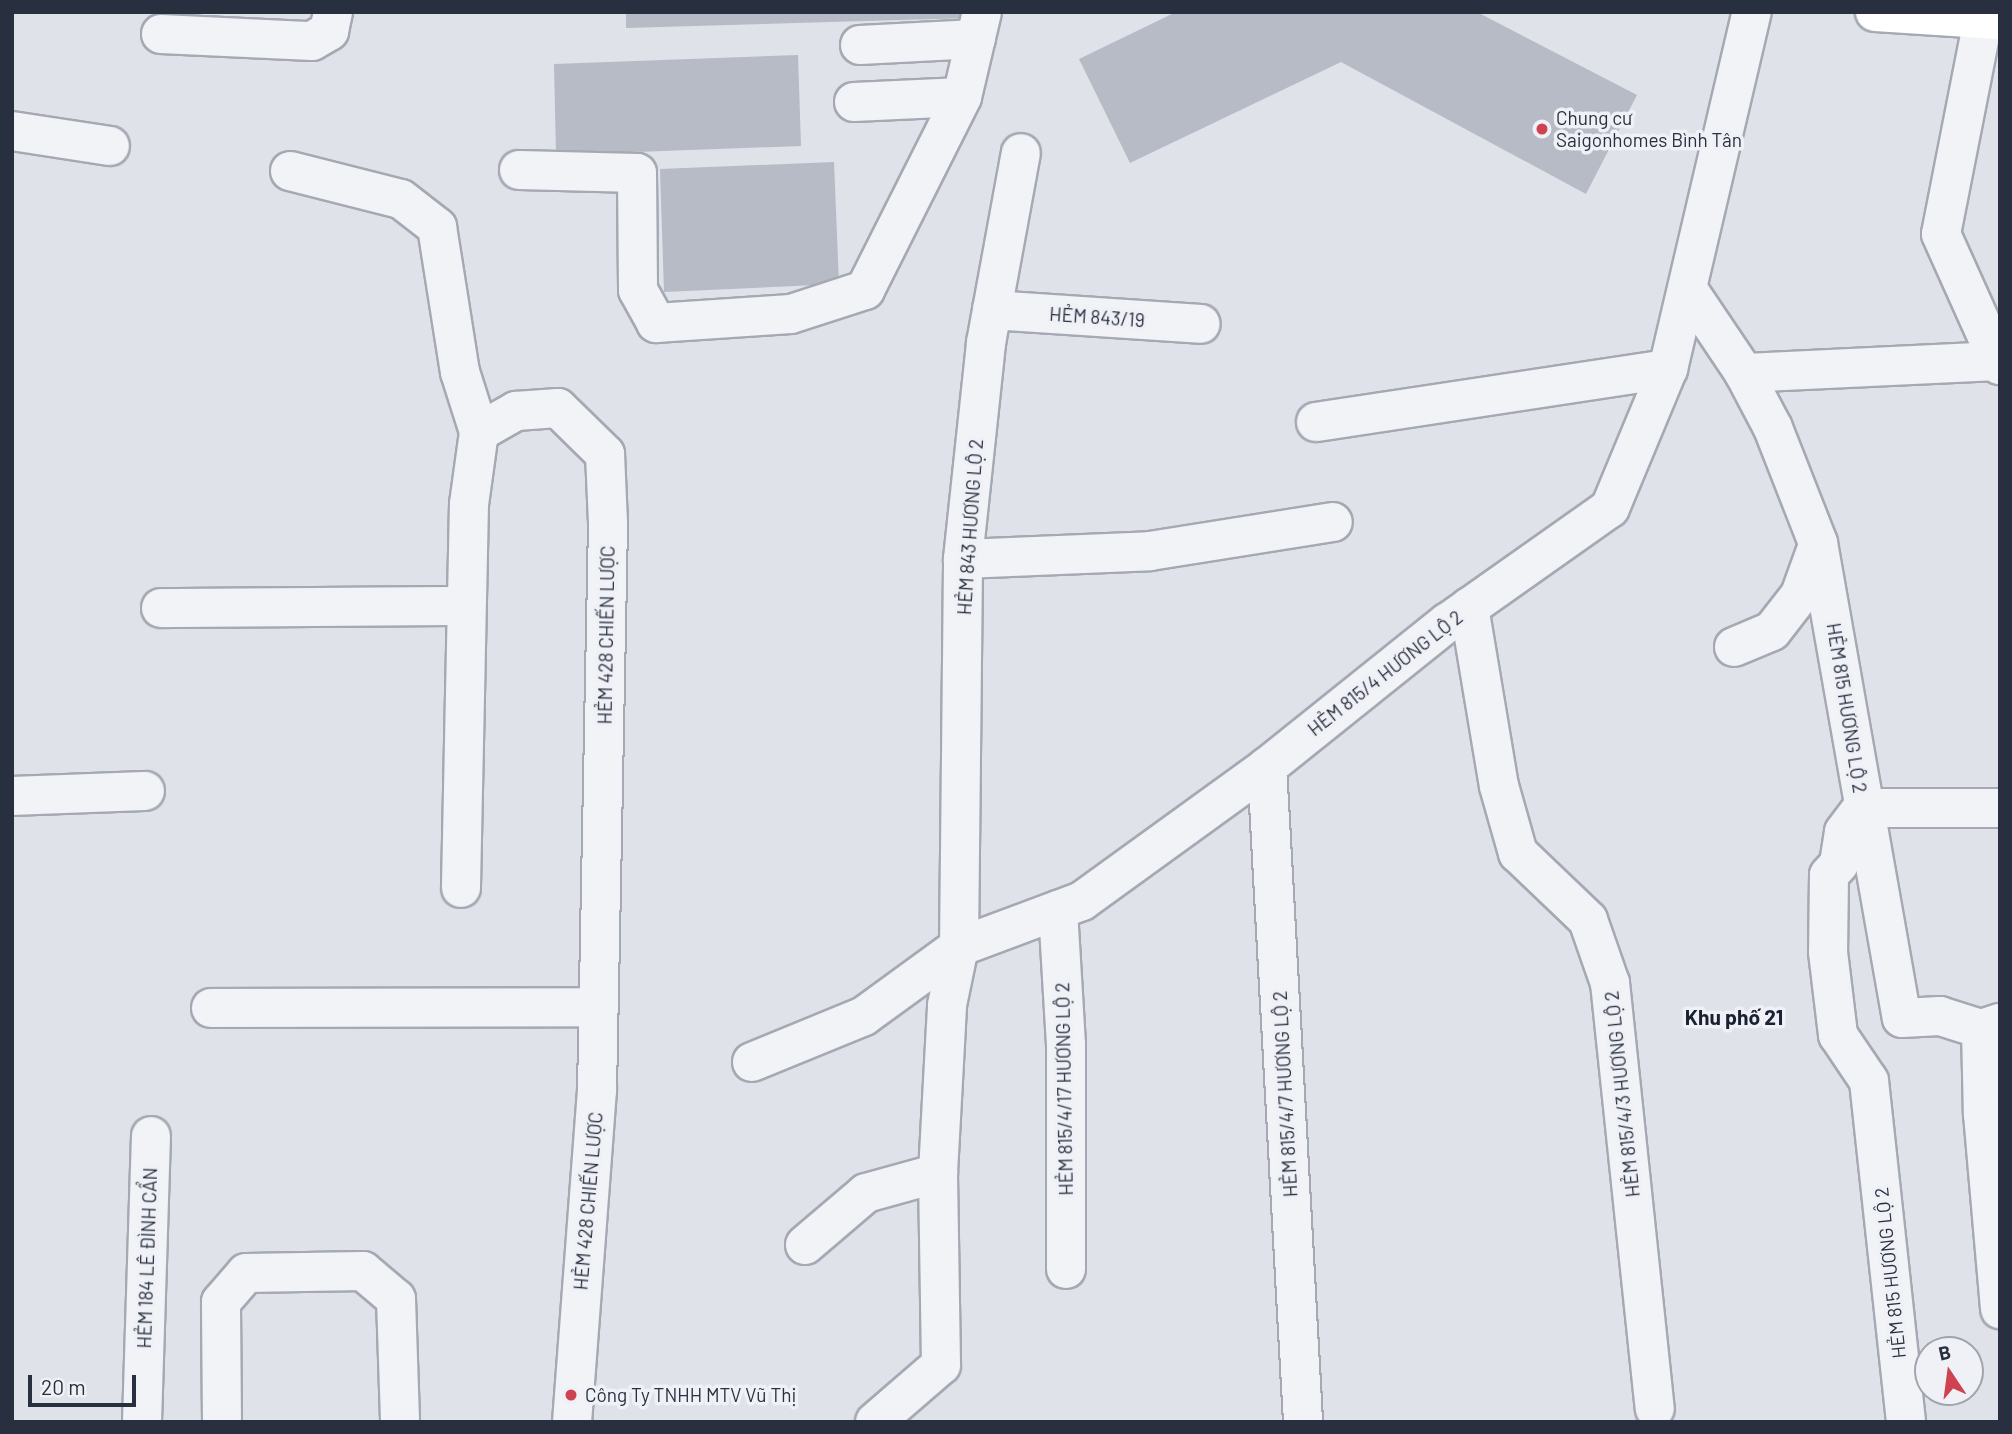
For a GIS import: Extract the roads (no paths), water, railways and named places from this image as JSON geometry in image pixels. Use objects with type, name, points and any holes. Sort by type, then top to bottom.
[{"type":"main road","points":[[1875,12],[1991,20]]},
{"type":"street","points":[[161,34],[312,41],[329,31],[333,12]]},
{"type":"street","points":[[1689,291],[1752,12]]},
{"type":"street","points":[[1744,373],[1999,363],[1941,234],[1991,20]]},
{"type":"street","points":[[519,170],[637,173],[638,290],[656,323],[791,314],[865,290],[962,97],[979,26],[859,45]]},
{"type":"street","points":[[854,102],[962,97]]},
{"type":"street","points":[[12,131],[110,146]]},
{"type":"street","name":"HẺM 843 HƯƠNG LỘ 2","points":[[875,1422],[941,1365],[939,1174],[947,1005],[959,947],[963,559],[992,310],[1021,153]]},
{"type":"street","points":[[290,171],[401,199],[437,227],[460,372],[479,432],[469,504],[461,888]]},
{"type":"street","name":"HẺM 815/4 HƯƠNG LỘ 2","points":[[752,1062],[864,1016],[959,947],[1082,901],[1267,767],[1469,607],[1610,508],[1668,369],[1689,291]]},
{"type":"street","name":"HẺM 815 HƯƠNG LỘ 2","points":[[1689,291],[1744,373],[1783,451],[1818,543],[1863,789],[1862,808],[1844,832],[1839,864],[1829,875],[1828,951],[1838,1035],[1868,1081],[1906,1422]]},
{"type":"street","name":"HẺM 843/19","points":[[992,310],[1201,324]]},
{"type":"street","points":[[1316,422],[1668,369]]},
{"type":"street","name":"HẺM 428 CHIẾN LƯỢC","points":[[479,432],[516,411],[558,408],[605,454],[608,524],[597,1090],[572,1408]]},
{"type":"street","points":[[963,559],[1150,551],[1333,522]]},
{"type":"street","points":[[1734,648],[1772,631],[1800,595],[1818,543]]},
{"type":"street","points":[[161,608],[466,606]]},
{"type":"street","name":"HẺM 815/4/3 HƯƠNG LỘ 2","points":[[1469,607],[1499,786],[1518,853],[1588,919],[1610,983],[1656,1409]]},
{"type":"street","name":"HẺM 815/4/7 HƯƠNG LỘ 2","points":[[1267,767],[1303,1422]]},
{"type":"street","points":[[12,796],[145,791]]},
{"type":"street","points":[[2000,807],[1862,808],[1902,1018],[1940,1016],[1991,1026],[1983,1114],[2000,1309]]},
{"type":"street","name":"HẺM 815/4/17 HƯƠNG LỘ 2","points":[[1058,910],[1066,1045],[1066,1269]]},
{"type":"street","points":[[211,1008],[599,1007]]},
{"type":"street","name":"HẺM 184 LÊ ĐÌNH CẨN","points":[[142,1422],[151,1136]]},
{"type":"street","points":[[804,1245],[866,1193],[939,1174]]},
{"type":"street","points":[[222,1422],[221,1302],[246,1273],[363,1270],[396,1299],[400,1422]]},
{"type":"place","name":"Chung cư Saigonhomes Bình Tân","points":[[1542,129]]},
{"type":"place","name":"Công Ty TNHH MTV Vũ Thị","points":[[571,1395]]},
{"type":"district","name":"Khu phố 21","points":[[1734,1017]]}]
